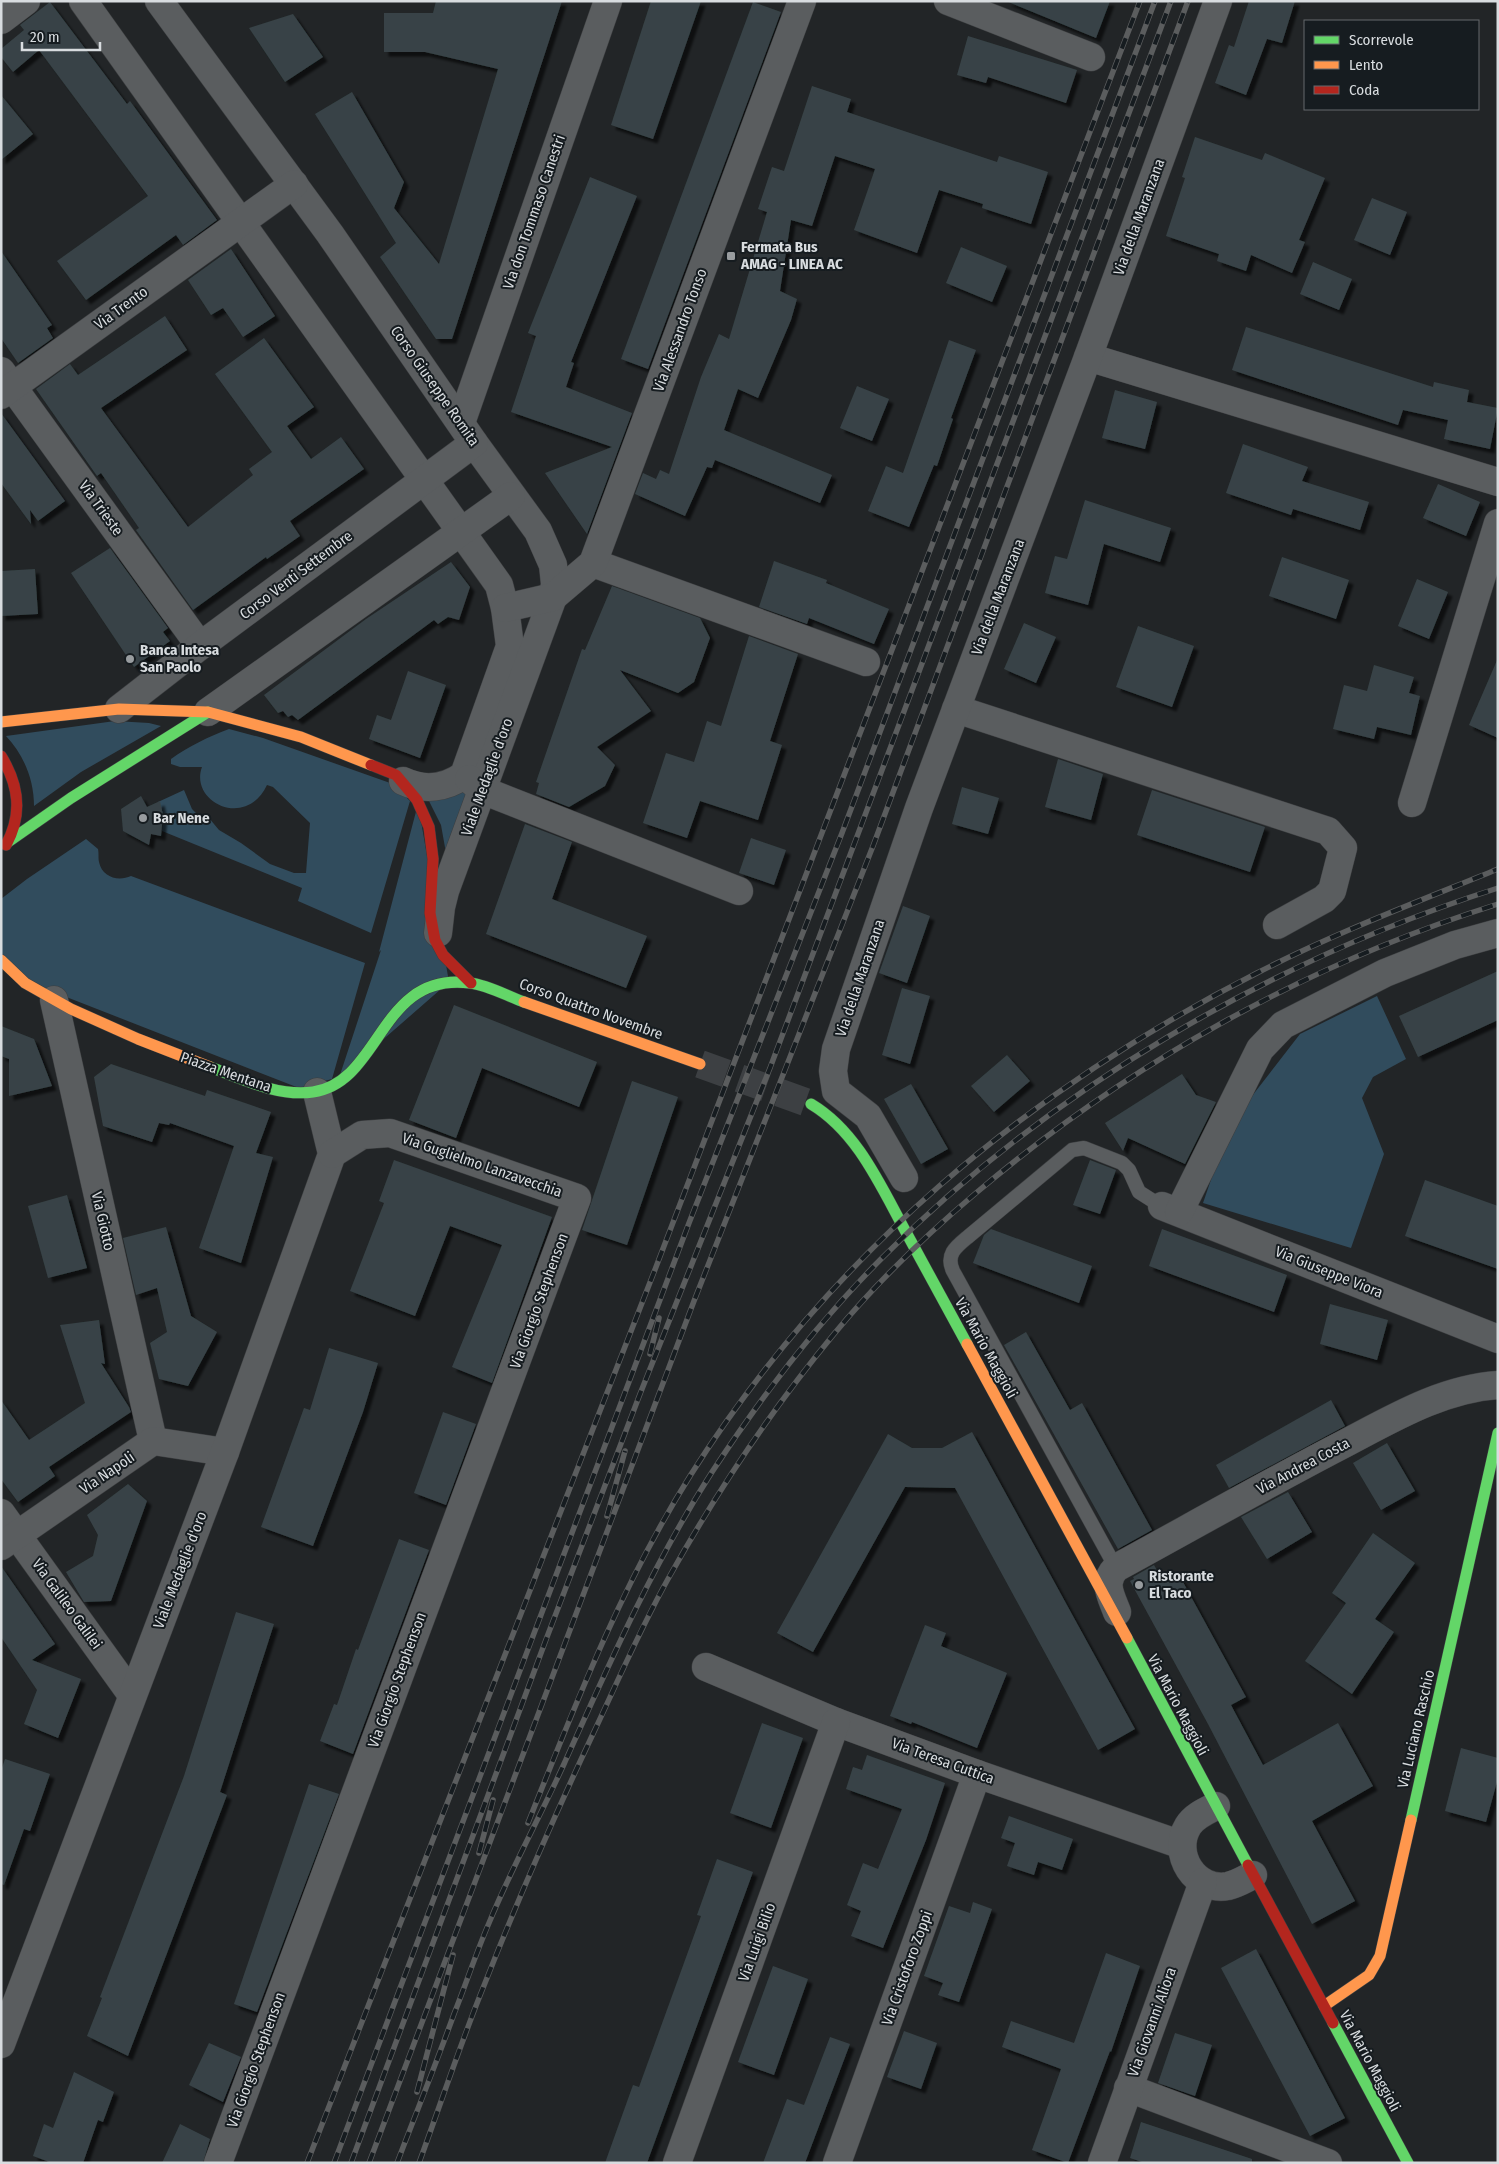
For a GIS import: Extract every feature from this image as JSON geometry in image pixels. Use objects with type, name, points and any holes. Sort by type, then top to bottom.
[{"type":"street","points":[[1,20],[26,1]]},
{"type":"street","points":[[83,1],[241,222],[273,270],[462,531],[499,585],[505,608],[553,597],[593,564],[866,662]]},
{"type":"street","name":"Corso Giuseppe Romita","points":[[160,1],[294,184],[511,496],[538,531],[549,554],[554,575],[553,597]]},
{"type":"street","name":"Via don Tommaso Canestri","points":[[467,433],[608,1]]},
{"type":"street","name":"Via Alessandro Tonso","points":[[593,564],[802,1]]},
{"type":"street","points":[[948,1],[1091,57]]},
{"type":"street","name":"Via della Maranzana","points":[[904,1178],[868,1116],[836,1091],[833,1071],[836,1048],[919,808],[1088,357],[1218,1]]},
{"type":"street","points":[[241,222],[294,184]]},
{"type":"street","name":"Via Trento","points":[[5,384],[241,222]]},
{"type":"street","points":[[1088,357],[1498,482]]},
{"type":"street","name":"Via Trieste","points":[[5,384],[200,646]]},
{"type":"street","name":"Corso Venti Settembre","points":[[119,709],[200,646],[425,479],[467,433]]},
{"type":"street","points":[[8,842],[71,798],[208,712],[511,496]]},
{"type":"street","points":[[1412,803],[1498,523]]},
{"type":"street","name":"Viale Medaglie d'oro","points":[[473,782],[553,597]]},
{"type":"street","name":"Viale Medaglie d'oro","points":[[447,960],[442,952],[438,937],[441,907],[510,646],[505,608]]},
{"type":"street","points":[[1,722],[119,709],[208,712],[302,737],[379,766],[396,775],[403,781],[421,806],[429,827],[434,859],[430,895],[432,930],[439,949],[447,960],[471,983]]},
{"type":"street","points":[[956,709],[1328,831],[1342,848],[1332,891],[1324,900],[1277,926]]},
{"type":"street","points":[[1,756],[13,776],[18,798],[17,820],[8,842],[1,852]]},
{"type":"street","name":"Viale Medaglie d'oro","points":[[403,781],[419,787],[473,782]]},
{"type":"street","points":[[473,782],[739,891]]},
{"type":"street","points":[[1170,1209],[1260,1049],[1283,1025],[1385,973],[1455,945],[1498,934]]},
{"type":"street","name":"Piazza Mentana","points":[[1,960],[27,985]]},
{"type":"street","name":"Piazza Mentana","points":[[1,978],[27,985],[54,1000],[162,1049],[248,1081],[285,1091],[317,1092]]},
{"type":"street","points":[[332,1154],[317,1092],[343,1078],[366,1056],[387,1023],[409,999],[432,986],[449,983],[471,983]]},
{"type":"street","name":"Corso Quattro Novembre","points":[[471,983],[700,1064]]},
{"type":"street","name":"Via Giotto","points":[[54,1000],[153,1442]]},
{"type":"street","name":"Via Mario Maggioli","points":[[811,1104],[838,1124],[859,1149],[922,1261],[1408,2163]]},
{"type":"street","name":"Via Guglielmo Lanzavecchia","points":[[332,1154],[362,1135],[390,1133],[577,1198]]},
{"type":"street","name":"Viale Medaglie d'oro","points":[[1,2044],[225,1452],[332,1154]]},
{"type":"street","name":"Via Giorgio Stephenson","points":[[218,2163],[577,1198]]},
{"type":"street","name":"Via Giuseppe Viora","points":[[1170,1209],[1498,1339]]},
{"type":"street","name":"Via Andrea Costa","points":[[1116,1568],[1310,1462],[1430,1401],[1457,1391],[1498,1385]]},
{"type":"street","name":"Via Luciano Raschio","points":[[1324,2006],[1369,1975],[1380,1956],[1498,1433]]},
{"type":"street","points":[[153,1442],[225,1452]]},
{"type":"street","name":"Via Napoli","points":[[9,1540],[153,1442]]},
{"type":"street","name":"Via Galileo Galilei","points":[[1,1513],[9,1540],[132,1695]]},
{"type":"street","points":[[1116,1568],[1108,1580],[1108,1588],[1129,1644]]},
{"type":"street","name":"Via Teresa Cuttica","points":[[706,1667],[836,1722],[977,1774],[1182,1845]]},
{"type":"street","name":"Via Luigi Bilio","points":[[677,2163],[836,1722]]},
{"type":"street","name":"Via Cristoforo Zoppi","points":[[837,2163],[977,1774]]},
{"type":"street","points":[[1216,1806],[1197,1816],[1188,1826],[1182,1845],[1186,1864],[1193,1875],[1202,1882],[1214,1886],[1227,1886],[1253,1875]]},
{"type":"street","name":"Via Giovanni Aliora","points":[[1102,2163],[1202,1882]]},
{"type":"street","points":[[1128,2088],[1328,2163]]},
{"type":"lane","points":[[1116,1568],[953,1271],[950,1260],[954,1250],[969,1236],[1076,1148],[1088,1148],[1124,1165],[1139,1192],[1170,1209]]},
{"type":"shaded area","points":[[115,721],[149,723],[161,726],[81,772],[34,806],[34,796],[27,768],[18,751],[6,736]]},
{"type":"shaded area","points":[[229,729],[263,738],[393,784],[410,801],[371,933],[298,901],[302,888],[162,831],[163,815],[158,802],[184,790],[192,809],[198,815],[209,818],[219,830],[270,864],[294,873],[306,873],[310,823],[273,787],[267,785],[258,799],[246,806],[234,808],[222,806],[211,800],[204,791],[200,780],[202,767],[180,767],[171,764],[171,759],[185,750]]},
{"type":"shaded area","points":[[459,790],[466,793],[446,853],[441,825],[427,797]]},
{"type":"shaded area","points":[[418,804],[449,982],[339,1078],[381,950],[379,952]]},
{"type":"shaded area","points":[[86,839],[98,849],[101,867],[111,877],[126,878],[131,876],[365,963],[332,1079],[299,1088],[28,982],[1,958],[1,899]]},
{"type":"shaded area","points":[[1377,996],[1406,1059],[1373,1077],[1362,1098],[1384,1154],[1351,1248],[1203,1203],[1215,1168],[1252,1096],[1300,1034]]},
{"type":"building","points":[[436,1],[562,1],[452,339],[436,339],[380,257],[396,243],[315,114],[352,92],[404,182],[394,208],[439,264],[498,69],[425,52],[384,52],[384,13],[433,13]]},
{"type":"building","points":[[651,1],[701,1],[653,139],[611,125]]},
{"type":"building","points":[[1006,1],[1110,1],[1096,38]]},
{"type":"building","points":[[1249,1],[1295,1],[1282,43],[1267,39],[1246,95],[1215,83],[1229,45],[1234,47]]},
{"type":"building","points":[[50,2],[127,104],[130,101],[217,220],[183,245],[176,235],[86,300],[57,261],[148,196],[39,50],[13,72],[1,57],[1,49],[24,30],[20,25]]},
{"type":"building","points":[[753,2],[781,12],[648,369],[621,359]]},
{"type":"building","points":[[293,14],[323,57],[285,82],[249,28]]},
{"type":"building","points":[[968,36],[1077,70],[1066,103],[988,77],[986,83],[957,75]]},
{"type":"building","points":[[812,86],[851,99],[847,112],[997,162],[999,156],[1048,172],[1031,224],[982,208],[983,204],[939,190],[917,253],[854,230],[875,169],[835,156],[812,226],[791,220],[780,291],[797,299],[791,320],[758,398],[738,389],[724,430],[832,475],[820,503],[715,460],[712,468],[707,467],[685,516],[635,494],[643,473],[656,479],[660,470],[669,474],[701,377],[719,334],[729,339],[767,212],[758,209],[772,167],[784,171]]},
{"type":"building","points":[[1,95],[33,134],[1,160]]},
{"type":"building","points":[[1195,137],[1262,160],[1265,153],[1325,178],[1299,240],[1305,242],[1292,273],[1251,255],[1246,271],[1217,261],[1219,254],[1166,236],[1185,178],[1182,177]]},
{"type":"building","points":[[590,177],[637,196],[571,362],[574,363],[566,387],[632,413],[587,534],[545,473],[612,447],[511,412],[536,336],[528,333]]},
{"type":"building","points":[[1372,198],[1407,212],[1390,255],[1354,240]]},
{"type":"building","points":[[961,247],[1007,266],[992,302],[946,283]]},
{"type":"building","points":[[231,249],[275,316],[243,337],[223,308],[211,315],[188,280]]},
{"type":"building","points":[[1,251],[52,325],[47,328],[53,338],[18,363],[1,338]]},
{"type":"building","points":[[1313,262],[1352,279],[1339,310],[1300,294]]},
{"type":"building","points":[[165,316],[187,350],[101,408],[188,527],[253,475],[249,469],[272,452],[215,374],[264,338],[314,407],[287,426],[311,459],[341,437],[364,469],[290,521],[300,536],[267,559],[266,557],[193,610],[136,530],[139,528],[101,473],[97,476],[36,389],[70,364],[78,375]]},
{"type":"building","points":[[1246,327],[1433,387],[1434,382],[1469,390],[1467,402],[1498,408],[1490,449],[1444,439],[1448,420],[1403,410],[1398,425],[1232,370]]},
{"type":"building","points":[[949,340],[976,350],[951,418],[953,419],[937,466],[934,465],[909,527],[868,511],[886,466],[903,473]]},
{"type":"building","points":[[857,386],[889,399],[872,441],[840,428]]},
{"type":"building","points":[[1115,390],[1157,402],[1145,449],[1102,438]]},
{"type":"building","points":[[1,413],[65,501],[38,521],[30,510],[31,524],[1,483]]},
{"type":"building","points":[[1243,444],[1308,467],[1302,481],[1369,502],[1360,530],[1293,509],[1291,515],[1226,493]]},
{"type":"building","points":[[1438,484],[1480,502],[1466,536],[1423,518]]},
{"type":"building","points":[[1085,500],[1171,528],[1160,562],[1104,544],[1088,605],[1045,593],[1055,556],[1067,559]]},
{"type":"building","points":[[110,548],[168,628],[163,632],[170,641],[134,667],[71,573]]},
{"type":"building","points":[[1282,557],[1349,580],[1336,619],[1269,596]]},
{"type":"building","points":[[774,561],[827,580],[826,583],[889,609],[874,644],[809,618],[807,624],[759,607]]},
{"type":"building","points":[[451,562],[470,587],[459,620],[448,617],[438,624],[434,620],[298,720],[292,715],[288,717],[283,711],[278,713],[264,695],[366,619]]},
{"type":"building","points":[[35,569],[38,614],[1,616],[1,571]]},
{"type":"building","points":[[1417,579],[1448,592],[1429,639],[1398,626]]},
{"type":"building","points":[[612,586],[700,618],[710,638],[694,682],[678,693],[620,670],[651,711],[597,747],[615,765],[605,786],[569,807],[536,794],[539,783],[536,782],[582,649],[585,650]]},
{"type":"building","points":[[1024,623],[1056,637],[1036,683],[1004,669]]},
{"type":"building","points":[[1138,626],[1194,646],[1172,707],[1116,687]]},
{"type":"building","points":[[749,636],[798,654],[770,741],[782,745],[758,820],[700,801],[687,838],[643,823],[666,753],[694,762],[707,721],[721,726]]},
{"type":"building","points":[[1498,658],[1498,738],[1469,725]]},
{"type":"building","points":[[1374,665],[1414,677],[1409,693],[1420,696],[1411,735],[1377,727],[1374,739],[1333,729],[1344,685],[1367,691]]},
{"type":"building","points":[[408,671],[446,685],[420,758],[369,739],[377,715],[391,720]]},
{"type":"building","points":[[1058,759],[1103,774],[1091,820],[1045,807]]},
{"type":"building","points":[[962,787],[999,798],[988,834],[952,824]]},
{"type":"building","points":[[1152,790],[1265,827],[1250,872],[1137,835]]},
{"type":"building","name":"Bar Nene","points":[[141,796],[147,807],[160,801],[163,815],[161,836],[151,834],[149,845],[123,831],[121,809]]},
{"type":"building","points":[[525,824],[572,842],[552,899],[647,936],[626,988],[486,934]]},
{"type":"building","points":[[751,838],[786,850],[774,885],[739,873]]},
{"type":"building","points":[[903,906],[930,916],[907,983],[879,973]]},
{"type":"building","points":[[1498,971],[1498,1020],[1418,1057],[1399,1016]]},
{"type":"building","points":[[902,988],[930,996],[910,1064],[882,1055]]},
{"type":"building","points":[[454,1005],[597,1062],[579,1107],[482,1068],[456,1138],[409,1120]]},
{"type":"building","points":[[1,1026],[34,1039],[52,1086],[9,1096],[9,1059],[1,1056]]},
{"type":"building","points":[[1007,1055],[1030,1081],[994,1112],[971,1086]]},
{"type":"building","points":[[111,1064],[205,1096],[207,1090],[271,1112],[256,1153],[273,1157],[241,1263],[199,1248],[234,1146],[170,1123],[169,1125],[159,1123],[152,1142],[103,1126],[94,1077]]},
{"type":"building","points":[[1182,1074],[1196,1095],[1216,1102],[1185,1164],[1128,1138],[1123,1151],[1105,1123]]},
{"type":"building","points":[[632,1081],[678,1097],[627,1245],[582,1230]]},
{"type":"building","points":[[911,1084],[948,1149],[921,1164],[884,1099]]},
{"type":"building","points":[[394,1160],[552,1217],[492,1383],[452,1367],[502,1245],[450,1226],[415,1316],[350,1291],[384,1203],[379,1201]]},
{"type":"building","points":[[1090,1160],[1116,1170],[1100,1214],[1073,1205]]},
{"type":"building","points":[[1425,1180],[1498,1206],[1498,1269],[1405,1236]]},
{"type":"building","points":[[67,1195],[87,1268],[48,1278],[28,1206]]},
{"type":"building","points":[[166,1227],[191,1316],[217,1332],[188,1386],[159,1379],[150,1343],[167,1332],[157,1288],[136,1295],[123,1238]]},
{"type":"building","points":[[991,1229],[1092,1266],[1079,1303],[973,1263],[984,1235]]},
{"type":"building","points":[[1162,1229],[1287,1275],[1274,1312],[1149,1266]]},
{"type":"building","points":[[1330,1304],[1388,1320],[1377,1360],[1320,1344]]},
{"type":"building","points":[[99,1320],[105,1364],[101,1363],[131,1412],[49,1467],[55,1476],[18,1502],[1,1479],[1,1400],[29,1440],[85,1403],[60,1325]]},
{"type":"building","points":[[1026,1332],[1070,1410],[1082,1403],[1152,1530],[1118,1549],[1004,1345]]},
{"type":"building","points":[[329,1348],[378,1363],[363,1412],[313,1546],[261,1527],[304,1408],[310,1410]]},
{"type":"building","points":[[1331,1400],[1345,1426],[1229,1488],[1216,1465]]},
{"type":"building","points":[[443,1412],[476,1424],[446,1505],[414,1493]]},
{"type":"building","points":[[972,1432],[1135,1729],[1098,1750],[955,1488],[905,1487],[813,1652],[777,1633],[888,1434],[912,1448],[942,1448]]},
{"type":"building","points":[[1387,1443],[1415,1491],[1381,1510],[1353,1463]]},
{"type":"building","points":[[128,1484],[147,1501],[111,1601],[84,1602],[66,1572],[93,1556],[98,1535],[87,1515]]},
{"type":"building","points":[[1288,1492],[1312,1532],[1267,1559],[1241,1517]]},
{"type":"building","points":[[1373,1533],[1415,1563],[1375,1619],[1394,1632],[1352,1694],[1305,1661],[1346,1603],[1332,1593]]},
{"type":"building","points":[[399,1539],[429,1550],[353,1754],[320,1741],[334,1704],[337,1705],[356,1649],[358,1650]]},
{"type":"building","points":[[1154,1565],[1162,1579],[1177,1571],[1246,1697],[1231,1705],[1263,1765],[1338,1723],[1373,1786],[1312,1821],[1355,1901],[1312,1924],[1208,1724],[1130,1581],[1134,1579],[1133,1577]]},
{"type":"building","points":[[1,1566],[55,1644],[32,1660],[81,1679],[58,1738],[24,1724],[37,1690],[1,1637]]},
{"type":"building","points":[[236,1612],[274,1624],[220,1792],[227,1795],[128,2056],[87,2036],[184,1776]]},
{"type":"building","points":[[925,1625],[946,1633],[941,1646],[1007,1673],[977,1748],[912,1722],[911,1724],[890,1716]]},
{"type":"building","points":[[762,1723],[803,1738],[771,1828],[730,1813]]},
{"type":"building","points":[[1461,1748],[1498,1758],[1498,1778],[1486,1822],[1445,1811]]},
{"type":"building","points":[[867,1755],[945,1783],[926,1840],[883,1948],[851,1936],[861,1911],[847,1905],[863,1863],[878,1869],[902,1809],[846,1789],[853,1767],[862,1770]]},
{"type":"building","points":[[5,1759],[50,1774],[30,1831],[24,1829],[4,1885],[1,1884],[1,1771]]},
{"type":"building","points":[[309,1784],[339,1794],[257,2012],[234,2004]]},
{"type":"building","points":[[1009,1816],[1073,1839],[1062,1870],[1038,1862],[1034,1875],[1007,1866],[1015,1843],[1001,1838]]},
{"type":"building","points":[[717,1859],[753,1872],[647,2163],[605,2163],[633,2085],[639,2087],[701,1916],[697,1915]]},
{"type":"building","points":[[973,1902],[992,1909],[959,2002],[938,1995],[943,1983],[924,1976],[949,1906],[970,1913]]},
{"type":"building","points":[[1256,1949],[1345,2118],[1310,2136],[1221,1968]]},
{"type":"building","points":[[1106,1953],[1140,1966],[1111,2052],[1068,2163],[1032,2150],[1061,2069],[1002,2047],[1011,2021],[1074,2043]]},
{"type":"building","points":[[773,1966],[808,1979],[774,2075],[738,2062]]},
{"type":"building","points":[[904,2031],[937,2043],[921,2089],[887,2077]]},
{"type":"building","points":[[1175,2033],[1212,2045],[1195,2096],[1158,2083]]},
{"type":"building","points":[[830,2037],[850,2044],[805,2163],[763,2163],[787,2099],[804,2105]]},
{"type":"building","points":[[209,2043],[241,2057],[223,2102],[189,2085]]},
{"type":"building","points":[[74,2072],[114,2092],[103,2122],[98,2120],[83,2163],[52,2163],[33,2156],[44,2124],[53,2128]]},
{"type":"building","points":[[1141,2122],[1252,2159],[1252,2163],[1145,2163],[1130,2158]]},
{"type":"building","points":[[180,2124],[210,2139],[203,2163],[162,2163]]},
{"type":"tunnel","points":[[700,1064],[811,1104]]},
{"type":"railway","points":[[307,2163],[656,1267],[1140,1]]},
{"type":"railway","points":[[334,2163],[689,1223],[842,833],[1155,1]]},
{"type":"railway","points":[[351,2163],[547,1637],[640,1394],[770,1068],[1171,1]]},
{"type":"railway","points":[[369,2163],[694,1301],[873,846],[1188,1]]},
{"type":"railway","points":[[528,1823],[601,1646],[621,1602],[665,1517],[690,1476],[745,1396],[804,1321],[869,1251],[939,1186],[1013,1126],[1091,1070],[1172,1019],[1286,958],[1376,918],[1498,869]]},
{"type":"railway","points":[[397,2163],[498,1903],[651,1578],[670,1542],[731,1444],[770,1388],[835,1308],[882,1258],[947,1197],[1017,1139],[1091,1086],[1168,1037],[1248,992],[1330,952],[1414,918],[1498,888]]},
{"type":"railway","points":[[419,2163],[510,1920],[564,1797],[648,1617],[686,1547],[745,1453],[788,1392],[850,1315],[902,1260],[976,1193],[1034,1146],[1095,1102],[1158,1061],[1222,1023],[1289,988],[1357,956],[1427,928],[1498,904]]},
{"type":"railway","points":[[650,1354],[659,1318]]},
{"type":"railway","points":[[607,1516],[625,1451]]},
{"type":"railway","points":[[479,1853],[493,1800]]},
{"type":"railway","points":[[417,2092],[453,1955]]},
{"type":"traffic: fast","points":[[8,842],[71,798],[208,712]]},
{"type":"traffic: fast","points":[[210,1067],[260,1086],[287,1092],[313,1092],[336,1084],[354,1069],[399,1010],[417,994],[440,984],[477,984],[524,1002]]},
{"type":"traffic: fast","points":[[811,1104],[828,1116],[842,1130],[867,1162],[967,1344]]},
{"type":"traffic: fast","points":[[1411,1820],[1498,1433]]},
{"type":"traffic: fast","points":[[1127,1638],[1248,1865]]},
{"type":"traffic: fast","points":[[1333,2023],[1408,2163]]},
{"type":"traffic: slow","points":[[1,722],[119,709],[208,712],[301,737],[371,765]]},
{"type":"traffic: slow","points":[[1,960],[25,983],[71,1009],[138,1039],[210,1067]]},
{"type":"traffic: slow","points":[[524,1002],[700,1064]]},
{"type":"traffic: slow","points":[[967,1344],[1127,1638]]},
{"type":"traffic: slow","points":[[1324,2006],[1369,1975],[1380,1956],[1411,1820]]},
{"type":"traffic: jam","points":[[1,756],[12,778],[17,800],[15,822],[6,845]]},
{"type":"traffic: jam","points":[[371,765],[396,775],[417,800],[429,827],[433,859],[430,913],[435,940],[443,955],[471,983]]},
{"type":"traffic: jam","points":[[1248,1865],[1333,2023]]},
{"type":"place","name":"Fermata Bus AMAG - LINEA AC","points":[[731,256]]},
{"type":"place","name":"Banca Intesa San Paolo","points":[[130,659]]},
{"type":"place","name":"Bar Nene","points":[[143,818]]},
{"type":"place","name":"Ristorante El Taco","points":[[1139,1585]]}]
